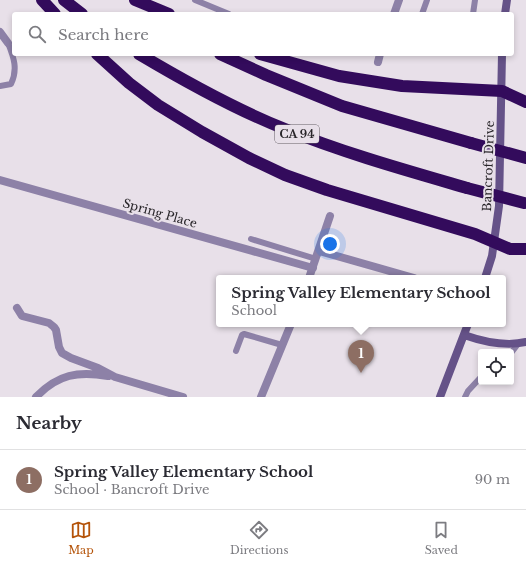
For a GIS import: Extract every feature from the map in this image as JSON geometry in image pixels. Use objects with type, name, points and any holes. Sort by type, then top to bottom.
[{"type":"highway","points":[[42,0],[53,12]]},
{"type":"highway","points":[[64,0],[79,12]]},
{"type":"highway","points":[[134,0],[151,12]]},
{"type":"highway","points":[[134,0],[164,12]]},
{"type":"highway","points":[[99,56],[129,83],[158,105],[202,132],[285,175],[326,190],[475,234],[510,249],[526,249]]},
{"type":"highway","name":"CA 94","points":[[142,56],[179,78],[221,100],[284,129],[355,155],[467,188],[525,203]]},
{"type":"highway","points":[[224,56],[266,75],[342,106],[526,158]]},
{"type":"highway","points":[[267,56],[339,76],[402,86],[502,91],[526,102]]},
{"type":"street","points":[[395,12],[398,0]]},
{"type":"street","points":[[505,12],[506,0]]},
{"type":"street","points":[[0,32],[8,43]]},
{"type":"street","name":"Bancroft Drive","points":[[486,275],[492,256],[499,206],[502,56]]},
{"type":"street","name":"Spring Place","points":[[0,180],[313,268]]},
{"type":"street","points":[[310,275],[330,216]]},
{"type":"street","points":[[318,255],[401,275]]},
{"type":"street","points":[[17,308],[22,316],[49,323],[54,327],[62,353],[115,377]]},
{"type":"street","points":[[261,397],[290,327]]},
{"type":"street","points":[[440,397],[467,327]]},
{"type":"street","points":[[464,335],[499,344],[522,343]]},
{"type":"street","points":[[36,397],[46,386],[69,376],[79,374],[95,374],[115,377],[183,397]]},
{"type":"lane","points":[[195,0],[224,12]]},
{"type":"lane","points":[[423,12],[427,0]]},
{"type":"lane","points":[[473,12],[475,0]]},
{"type":"lane","points":[[8,43],[12,54]]},
{"type":"lane","points":[[0,86],[11,84],[15,75],[13,56]]},
{"type":"lane","points":[[250,239],[318,255]]},
{"type":"lane","points":[[236,351],[242,335],[244,334],[282,345]]},
{"type":"lane","points":[[514,350],[522,343]]},
{"type":"lane","points":[[465,397],[468,391],[478,380]]},
{"type":"place","name":"Spring Valley Elementary School","points":[[361,373]]}]
